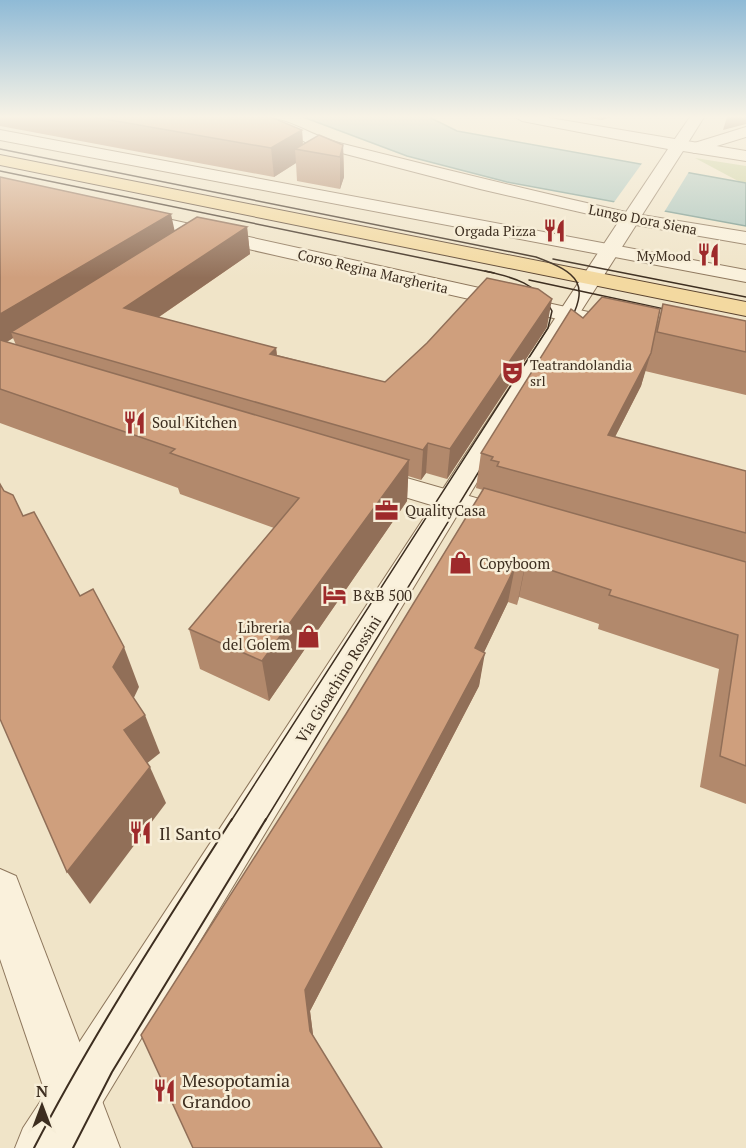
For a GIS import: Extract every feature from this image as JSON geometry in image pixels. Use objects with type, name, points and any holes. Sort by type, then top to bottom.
[{"type":"main road","points":[[53,171],[746,309]]},
{"type":"street","points":[[194,171],[256,182],[293,175]]},
{"type":"street","name":"Lungo Dora Siena","points":[[440,171],[746,238]]},
{"type":"street","name":"Via Gioachino Rossini","points":[[43,1148],[83,1124],[449,501],[631,214],[664,171]]},
{"type":"street","points":[[172,249],[240,208],[275,179]]},
{"type":"street","points":[[275,179],[608,250],[746,276]]},
{"type":"street","name":"Corso Regina Margherita","points":[[113,213],[625,327]]},
{"type":"street","points":[[335,466],[542,527]]},
{"type":"street","points":[[0,892],[83,1124]]},
{"type":"green space","points":[[719,171],[746,171],[746,183]]},
{"type":"water","points":[[463,171],[677,171],[746,183],[746,226],[507,182]]},
{"type":"pier","points":[[637,171],[690,171],[663,214],[612,205]]},
{"type":"building","points":[[0,177],[171,214],[0,314]]},
{"type":"building","points":[[197,217],[247,227],[124,308],[276,348],[270,354],[385,382],[427,343],[487,278],[538,289],[552,299],[450,449],[428,443],[423,450],[11,332]]},
{"type":"building","points":[[602,297],[660,309],[651,353],[608,435],[746,471],[746,533],[497,466],[499,462],[491,460],[493,457],[481,453],[571,309],[583,318]]},
{"type":"building","points":[[663,304],[746,321],[746,352],[657,332]]},
{"type":"building","points":[[0,340],[409,460],[262,661],[189,629],[299,498],[170,453],[175,449],[0,389]]},
{"type":"building","points":[[0,484],[4,491],[13,495],[23,516],[34,512],[80,596],[93,589],[124,647],[113,667],[145,715],[124,730],[150,767],[67,872],[0,719]]},
{"type":"building","points":[[484,488],[746,562],[746,766],[720,756],[738,635],[609,595],[611,590],[526,562],[524,570],[515,567],[475,648],[485,653],[305,990],[310,1031],[382,1148],[193,1148],[141,1035],[346,714]]},
{"type":"tram line","points":[[0,171],[488,272]]},
{"type":"tram line","points":[[107,171],[536,257],[571,275],[577,282],[579,291]]},
{"type":"tram line","points":[[553,259],[746,297]]},
{"type":"tram line","points":[[231,821],[548,328],[552,311],[540,294],[515,279],[488,272]]},
{"type":"tram line","points":[[488,272],[494,273]]},
{"type":"tram line","points":[[529,280],[579,291]]},
{"type":"tram line","points":[[567,327],[578,300],[579,291]]},
{"type":"tram line","points":[[579,291],[678,312]]},
{"type":"tram line","points":[[265,821],[486,460]]},
{"type":"tram line","points":[[34,1148],[104,1022],[232,819]]},
{"type":"tram line","points":[[73,1148],[112,1072],[266,819]]},
{"type":"place","name":"Orgada Pizza","points":[[554,230]]},
{"type":"place","name":"MyMood","points":[[709,255]]},
{"type":"place","name":"Teatrandolandia srl","points":[[512,372]]},
{"type":"place","name":"Soul Kitchen","points":[[134,422]]},
{"type":"place","name":"QualityCasa","points":[[387,510]]},
{"type":"place","name":"Copyboom","points":[[461,563]]},
{"type":"place","name":"B&B 500","points":[[335,595]]},
{"type":"place","name":"Libreria del Golem","points":[[308,636]]},
{"type":"place","name":"Il Santo","points":[[141,833]]},
{"type":"place","name":"Mesopotamia Grandoo","points":[[164,1090]]}]
